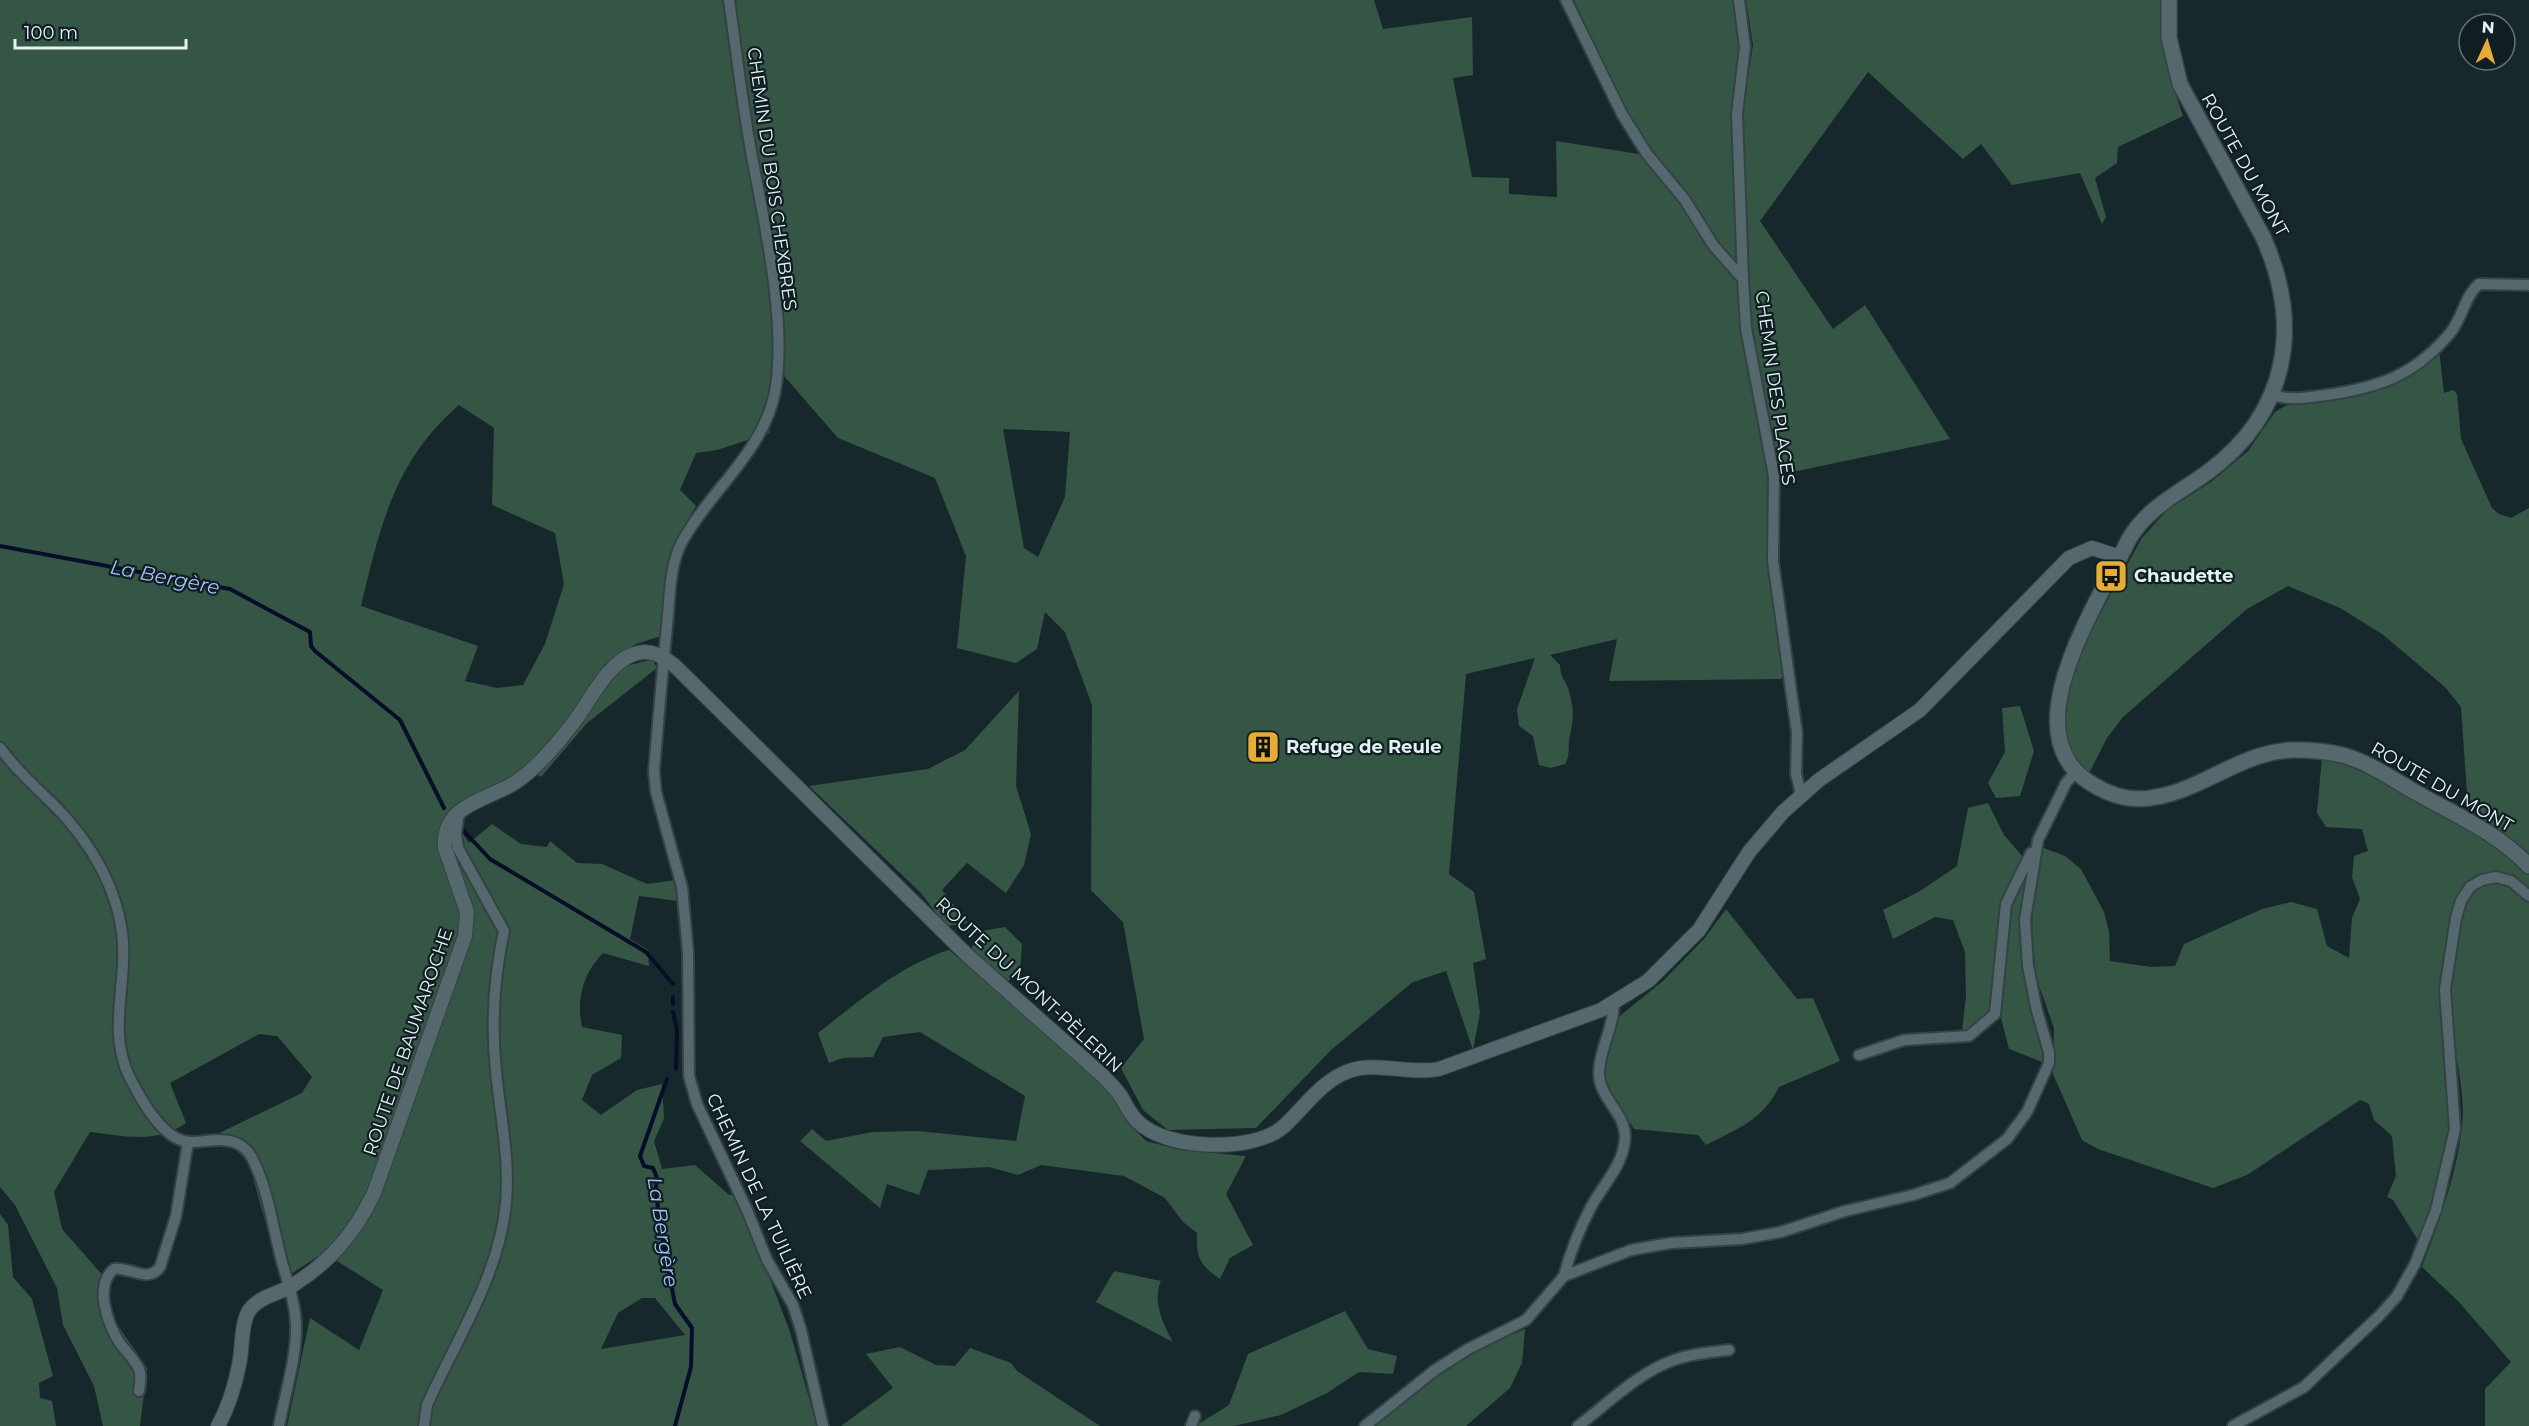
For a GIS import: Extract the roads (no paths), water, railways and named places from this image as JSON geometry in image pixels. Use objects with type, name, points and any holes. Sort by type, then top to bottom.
[{"type":"main road","name":"ROUTE DU MONT","points":[[2169,0],[2169,38],[2180,84],[2263,237],[2279,279],[2285,339],[2282,365],[2272,395],[2257,424],[2241,444],[2208,472],[2152,511],[2134,531],[2071,659],[2057,701],[2059,740],[2076,771],[2106,792],[2131,799],[2145,799],[2183,790],[2245,761],[2270,753],[2292,750],[2343,755],[2370,766],[2485,831],[2507,845],[2529,866]]},
{"type":"street","name":"CHEMIN DU BOIS CHEXBRES","points":[[664,657],[672,579],[682,542],[756,440],[768,415],[776,381],[777,334],[769,254],[750,145],[729,0]]},
{"type":"street","name":"CHEMIN DES PLACES","points":[[1566,0],[1622,114],[1647,154],[1685,200],[1713,245],[1743,279],[1746,328],[1774,476],[1773,561],[1797,733],[1796,774],[1801,794]]},
{"type":"street","points":[[1739,0],[1746,47],[1737,114],[1743,279]]},
{"type":"street","points":[[2272,395],[2286,399],[2302,399],[2389,382],[2414,367],[2442,341],[2456,325],[2479,284],[2529,285]]},
{"type":"street","name":"ROUTE DU MONT-PÈLERIN","points":[[664,657],[967,955],[1102,1075],[1120,1095],[1136,1121],[1157,1136],[1194,1143],[1239,1144],[1265,1139],[1282,1128],[1328,1083],[1349,1071],[1372,1068],[1417,1072],[1439,1070],[1613,1004],[1648,981],[1694,936],[1757,842],[1801,794],[1920,710],[2069,558],[2092,548],[2120,557]]},
{"type":"street","points":[[424,1426],[427,1404],[491,1269],[506,1206],[508,1176],[494,1028],[499,956],[504,931],[458,848],[456,834],[459,811],[516,782],[541,761],[619,662],[636,653],[654,653],[664,657]]},
{"type":"street","name":"CHEMIN DE LA TUILIÈRE","points":[[664,657],[654,771],[656,792],[682,887],[688,952],[689,1076],[697,1104],[747,1210],[767,1260],[793,1305],[823,1426]]},
{"type":"street","points":[[0,748],[20,773],[79,833],[105,876],[116,908],[123,942],[117,1019],[121,1055],[131,1081],[165,1131],[188,1143],[230,1141],[247,1150],[260,1175],[290,1287],[296,1336],[279,1426]]},
{"type":"street","points":[[1859,1055],[1904,1040],[1968,1036],[1995,1014],[2006,904],[2066,783],[2076,771]]},
{"type":"street","name":"ROUTE DE BAUMAROCHE","points":[[218,1426],[239,1366],[247,1316],[251,1308],[264,1298],[290,1287],[328,1259],[349,1238],[366,1210],[465,936],[467,912],[444,839],[450,822],[459,811]]},
{"type":"street","points":[[1564,1276],[1631,1250],[1671,1243],[1742,1239],[1781,1232],[1845,1211],[1912,1195],[1950,1183],[2007,1139],[2026,1112],[2049,1063],[2049,1052],[2037,1011],[2028,966],[2025,920],[2038,840]]},
{"type":"street","points":[[2233,1426],[2304,1387],[2380,1315],[2397,1296],[2415,1264],[2436,1210],[2455,1129],[2445,989],[2456,918],[2461,901],[2470,887],[2482,880],[2496,877],[2511,881],[2529,896]]},
{"type":"street","points":[[1365,1426],[1435,1370],[1468,1349],[1526,1320],[1564,1276],[1592,1207],[1620,1157],[1625,1139],[1624,1123],[1601,1088],[1599,1076],[1600,1058],[1614,1012],[1613,1004]]},
{"type":"street","points":[[139,1391],[140,1374],[118,1341],[107,1313],[103,1289],[105,1278],[114,1269],[147,1275],[160,1267],[176,1216],[188,1143]]},
{"type":"street","points":[[1578,1426],[1654,1370],[1673,1360],[1704,1352],[1729,1350]]},
{"type":"waterway","name":"La Bergère","points":[[0,546],[230,589],[310,632],[311,646],[315,651],[400,720],[444,808]]},
{"type":"waterway","name":"La Bergère","points":[[460,827],[490,859],[646,952],[673,984]]},
{"type":"waterway","name":"La Bergère","points":[[673,997],[673,1004]]},
{"type":"waterway","name":"La Bergère","points":[[673,1012],[677,1030],[676,1069]]},
{"type":"waterway","name":"La Bergère","points":[[667,1079],[640,1156],[644,1166],[653,1168],[657,1178],[659,1220],[675,1304],[692,1328],[691,1367],[675,1426]]},
{"type":"place","name":"Chaudette","points":[[2111,576]]},
{"type":"place","name":"Refuge de Reule","points":[[1263,747]]}]
